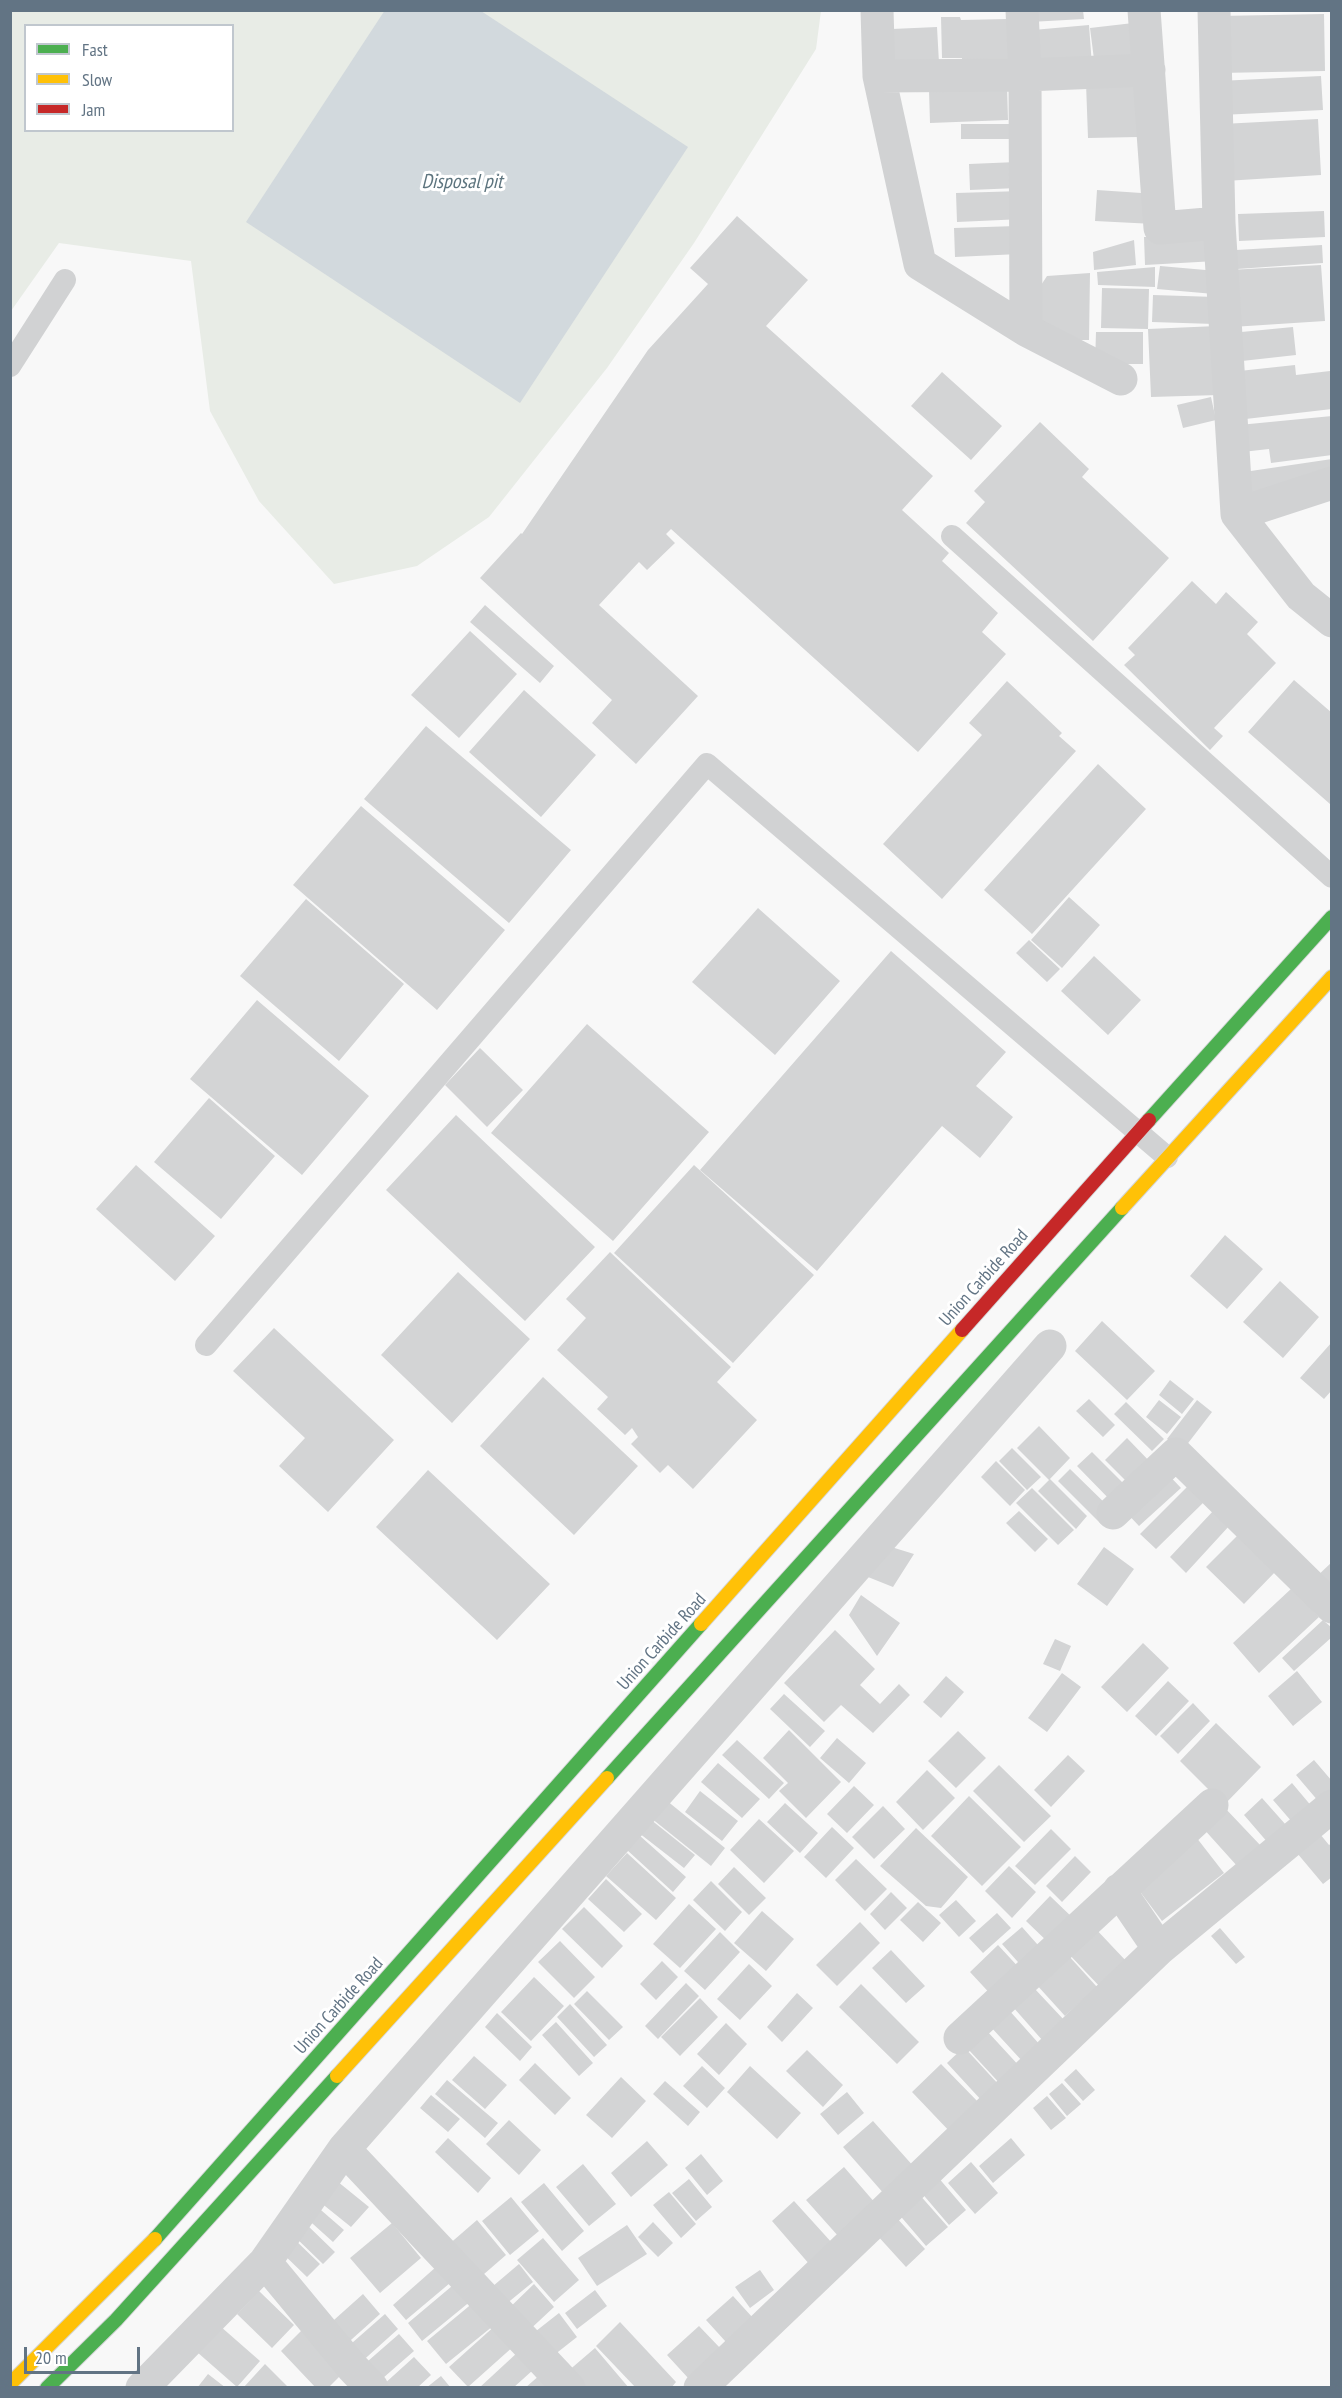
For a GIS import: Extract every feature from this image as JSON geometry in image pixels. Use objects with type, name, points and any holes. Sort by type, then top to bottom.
[{"type":"street","points":[[877,10],[879,76],[920,264],[1026,330],[1121,379]]},
{"type":"street","points":[[1022,10],[1025,75],[1026,330]]},
{"type":"street","points":[[1144,10],[1160,228],[1219,223]]},
{"type":"street","points":[[1214,10],[1219,223],[1237,514],[1302,596],[1332,621]]},
{"type":"street","points":[[879,76],[1025,75],[1149,70]]},
{"type":"street","points":[[1237,514],[1332,483]]},
{"type":"street","name":"Union Carbide Road","points":[[10,2384],[139,2257],[1138,1132],[1332,917]]},
{"type":"street","points":[[47,2388],[124,2311],[1332,977]]},
{"type":"street","points":[[142,2388],[264,2262],[344,2149],[1050,1346]]},
{"type":"street","points":[[1113,1513],[1176,1454],[1332,1607]]},
{"type":"street","points":[[960,2038],[1212,1805]]},
{"type":"street","points":[[699,2388],[1159,1949],[1332,1806]]},
{"type":"street","points":[[1119,1890],[1159,1949]]},
{"type":"street","points":[[344,2149],[569,2388]]},
{"type":"street","points":[[264,2262],[353,2381]]},
{"type":"lane","points":[[10,366],[65,280]]},
{"type":"lane","points":[[952,536],[1332,877]]},
{"type":"lane","points":[[206,1345],[707,764],[1167,1157]]},
{"type":"shaded area","points":[[11,11],[821,11],[816,49],[694,243],[607,368],[489,517],[417,566],[334,584],[259,501],[210,411],[191,261],[59,243],[11,311]]},
{"type":"water","name":"Disposal pit","points":[[385,10],[481,11],[688,147],[520,403],[246,222]]},
{"type":"building","points":[[1029,10],[1083,10],[1084,19],[1030,22]]},
{"type":"building","points":[[1324,14],[1325,71],[1219,73],[1219,16]]},
{"type":"building","points":[[941,17],[960,17],[961,20],[1007,19],[1009,60],[962,62],[962,58],[942,58]]},
{"type":"building","points":[[1142,22],[1146,61],[1095,67],[1090,28]]},
{"type":"building","points":[[1089,25],[1092,66],[1037,71],[1033,30]]},
{"type":"building","points":[[937,27],[939,63],[894,65],[892,29]]},
{"type":"building","points":[[1321,76],[1323,110],[1221,115],[1219,81]]},
{"type":"building","points":[[1136,81],[1138,137],[1088,138],[1086,83]]},
{"type":"building","points":[[1007,86],[1008,120],[930,123],[929,90]]},
{"type":"building","points":[[1318,119],[1321,175],[1225,181],[1222,124]]},
{"type":"building","points":[[961,124],[1013,124],[1013,139],[961,139]]},
{"type":"building","points":[[1017,162],[1018,188],[970,190],[969,164]]},
{"type":"building","points":[[1097,190],[1156,194],[1154,224],[1095,221]]},
{"type":"building","points":[[1022,191],[1023,219],[957,222],[956,193]]},
{"type":"building","points":[[1324,211],[1325,237],[1239,241],[1238,214]]},
{"type":"building","points":[[737,216],[808,280],[766,326],[933,476],[902,510],[949,553],[942,561],[998,613],[982,632],[1006,654],[918,752],[671,529],[666,534],[675,543],[647,570],[639,562],[599,605],[698,696],[636,764],[592,723],[612,700],[480,578],[522,534],[648,350],[708,284],[690,268]]},
{"type":"building","points":[[1017,226],[1019,254],[955,257],[954,228]]},
{"type":"building","points":[[1215,234],[1216,261],[1145,265],[1144,237]]},
{"type":"building","points":[[1134,240],[1136,265],[1094,270],[1093,252]]},
{"type":"building","points":[[1322,245],[1323,263],[1237,269],[1236,250]]},
{"type":"building","points":[[1321,265],[1325,321],[1232,327],[1229,270]]},
{"type":"building","points":[[1160,266],[1217,271],[1214,294],[1157,289]]},
{"type":"building","points":[[1155,267],[1155,287],[1098,285],[1097,272]]},
{"type":"building","points":[[1090,273],[1089,340],[1051,340],[1030,302],[1047,276]]},
{"type":"building","points":[[1102,288],[1149,289],[1148,329],[1101,328]]},
{"type":"building","points":[[1153,295],[1216,297],[1214,324],[1152,322]]},
{"type":"building","points":[[1217,326],[1219,395],[1151,397],[1148,329]]},
{"type":"building","points":[[1293,327],[1296,355],[1233,362],[1231,333]]},
{"type":"building","points":[[1096,332],[1143,332],[1143,364],[1095,364]]},
{"type":"building","points":[[1295,365],[1296,375],[1330,371],[1332,409],[1237,420],[1230,372]]},
{"type":"building","points":[[942,372],[1002,426],[971,460],[911,406]]},
{"type":"building","points":[[1211,397],[1216,420],[1183,428],[1177,405]]},
{"type":"building","points":[[1332,416],[1332,455],[1271,463],[1269,449],[1242,452],[1239,425]]},
{"type":"building","points":[[1040,422],[1089,469],[1082,477],[1169,558],[1093,641],[966,523],[985,502],[974,491]]},
{"type":"building","points":[[1332,459],[1332,479],[1248,504],[1244,472]]},
{"type":"building","points":[[1192,581],[1216,604],[1226,592],[1258,622],[1247,634],[1276,663],[1214,728],[1223,736],[1210,750],[1124,665],[1135,655],[1128,648]]},
{"type":"building","points":[[485,605],[554,666],[540,683],[470,622]]},
{"type":"building","points":[[470,631],[517,674],[459,738],[411,695]]},
{"type":"building","points":[[1294,680],[1332,713],[1330,804],[1248,732]]},
{"type":"building","points":[[1007,681],[1062,733],[1059,736],[1076,751],[942,899],[883,844],[982,735],[969,723]]},
{"type":"building","points":[[524,690],[596,755],[541,817],[469,752]]},
{"type":"building","points":[[426,726],[571,850],[509,923],[364,799]]},
{"type":"building","points":[[1098,764],[1146,809],[1032,934],[984,890]]},
{"type":"building","points":[[361,806],[505,930],[437,1010],[293,885]]},
{"type":"building","points":[[1069,897],[1100,925],[1062,968],[1031,940]]},
{"type":"building","points":[[306,899],[404,984],[339,1061],[240,976]]},
{"type":"building","points":[[758,908],[840,981],[775,1055],[692,982]]},
{"type":"building","points":[[1029,940],[1060,969],[1047,982],[1016,953]]},
{"type":"building","points":[[891,951],[1006,1052],[976,1086],[1013,1117],[980,1158],[942,1126],[817,1271],[700,1170]]},
{"type":"building","points":[[1094,956],[1141,1000],[1108,1035],[1061,991]]},
{"type":"building","points":[[257,1000],[369,1096],[302,1175],[190,1079]]},
{"type":"building","points":[[587,1024],[709,1132],[613,1241],[491,1133]]},
{"type":"building","points":[[480,1048],[523,1090],[487,1127],[445,1085]]},
{"type":"building","points":[[209,1098],[275,1156],[221,1219],[154,1162]]},
{"type":"building","points":[[456,1115],[595,1247],[525,1321],[386,1190]]},
{"type":"building","points":[[136,1165],[215,1236],[175,1281],[96,1209]]},
{"type":"building","points":[[694,1165],[814,1275],[733,1363],[614,1253]]},
{"type":"building","points":[[1225,1235],[1263,1269],[1227,1309],[1190,1276]]},
{"type":"building","points":[[610,1252],[731,1367],[717,1382],[757,1420],[693,1489],[668,1465],[660,1473],[631,1444],[638,1437],[632,1428],[625,1435],[597,1409],[608,1397],[557,1350],[586,1318],[566,1299]]},
{"type":"building","points":[[458,1272],[530,1339],[452,1423],[381,1355]]},
{"type":"building","points":[[1280,1281],[1319,1317],[1283,1358],[1243,1322]]},
{"type":"building","points":[[1102,1321],[1155,1371],[1127,1400],[1075,1351]]},
{"type":"building","points":[[274,1328],[394,1440],[328,1512],[279,1466],[305,1438],[233,1371]]},
{"type":"building","points":[[1332,1342],[1332,1390],[1324,1399],[1300,1378]]},
{"type":"building","points":[[543,1377],[638,1466],[574,1535],[480,1446]]},
{"type":"building","points":[[1170,1380],[1194,1399],[1182,1414],[1159,1395]]},
{"type":"building","points":[[1089,1399],[1115,1425],[1103,1437],[1076,1411]]},
{"type":"building","points":[[1159,1400],[1181,1417],[1167,1434],[1146,1417]]},
{"type":"building","points":[[1197,1400],[1212,1412],[1182,1451],[1167,1439]]},
{"type":"building","points":[[1126,1402],[1164,1439],[1152,1451],[1114,1414]]},
{"type":"building","points":[[1039,1426],[1070,1458],[1049,1480],[1017,1448]]},
{"type":"building","points":[[1127,1438],[1154,1466],[1132,1487],[1105,1460]]},
{"type":"building","points":[[1012,1448],[1041,1477],[1027,1490],[999,1461]]},
{"type":"building","points":[[1092,1452],[1130,1490],[1115,1505],[1077,1466]]},
{"type":"building","points":[[996,1461],[1025,1490],[1010,1506],[981,1477]]},
{"type":"building","points":[[1070,1469],[1113,1511],[1101,1524],[1058,1481]]},
{"type":"building","points":[[1163,1469],[1181,1488],[1139,1526],[1122,1508]]},
{"type":"building","points":[[428,1470],[550,1584],[497,1640],[376,1527]]},
{"type":"building","points":[[1050,1479],[1087,1516],[1076,1529],[1038,1491]]},
{"type":"building","points":[[1189,1485],[1205,1501],[1156,1549],[1140,1534]]},
{"type":"building","points":[[1032,1488],[1074,1530],[1058,1545],[1016,1503]]},
{"type":"building","points":[[1214,1510],[1230,1525],[1186,1573],[1170,1557]]},
{"type":"building","points":[[1019,1511],[1048,1539],[1035,1552],[1006,1523]]},
{"type":"building","points":[[1240,1533],[1277,1570],[1244,1604],[1206,1567]]},
{"type":"building","points":[[888,1546],[914,1554],[893,1587],[868,1577]]},
{"type":"building","points":[[1104,1547],[1134,1569],[1107,1606],[1077,1584]]},
{"type":"building","points":[[1332,1562],[1332,1591],[1314,1579]]},
{"type":"building","points":[[1292,1588],[1319,1617],[1259,1673],[1233,1643]]},
{"type":"building","points":[[861,1595],[900,1623],[877,1656],[849,1615]]},
{"type":"building","points":[[1323,1620],[1332,1628],[1332,1637],[1294,1671],[1282,1658]]},
{"type":"building","points":[[835,1630],[875,1669],[860,1685],[880,1704],[899,1684],[910,1695],[873,1733],[841,1705],[824,1722],[784,1683]]},
{"type":"building","points":[[1055,1639],[1071,1646],[1060,1671],[1043,1664]]},
{"type":"building","points":[[1143,1643],[1169,1668],[1127,1712],[1101,1687]]},
{"type":"building","points":[[1297,1671],[1322,1702],[1293,1726],[1268,1696]]},
{"type":"building","points":[[1062,1673],[1081,1687],[1047,1732],[1028,1718]]},
{"type":"building","points":[[946,1676],[964,1692],[941,1718],[923,1702]]},
{"type":"building","points":[[1168,1681],[1189,1701],[1156,1736],[1135,1716]]},
{"type":"building","points":[[784,1694],[825,1731],[810,1747],[770,1709]]},
{"type":"building","points":[[1193,1703],[1210,1721],[1178,1754],[1160,1736]]},
{"type":"building","points":[[1216,1723],[1261,1767],[1224,1805],[1180,1761]]},
{"type":"building","points":[[789,1730],[841,1782],[806,1818],[779,1791],[788,1783],[763,1758]]},
{"type":"building","points":[[958,1731],[986,1758],[956,1788],[928,1761]]},
{"type":"building","points":[[837,1738],[866,1763],[849,1783],[820,1758]]},
{"type":"building","points":[[737,1740],[784,1783],[769,1799],[722,1755]]},
{"type":"building","points":[[1068,1755],[1085,1771],[1051,1807],[1034,1790]]},
{"type":"building","points":[[1314,1760],[1332,1781],[1332,1803],[1325,1809],[1296,1775]]},
{"type":"building","points":[[718,1763],[760,1799],[742,1818],[701,1782]]},
{"type":"building","points":[[999,1765],[1051,1816],[1024,1842],[973,1791]]},
{"type":"building","points":[[927,1770],[955,1798],[923,1830],[896,1802]]},
{"type":"building","points":[[1292,1783],[1318,1814],[1299,1830],[1273,1800]]},
{"type":"building","points":[[854,1786],[874,1805],[847,1833],[827,1814]]},
{"type":"building","points":[[700,1791],[738,1821],[722,1841],[685,1812]]},
{"type":"building","points":[[969,1796],[1021,1847],[982,1886],[931,1836]]},
{"type":"building","points":[[1262,1798],[1294,1834],[1275,1851],[1244,1815]]},
{"type":"building","points":[[666,1800],[725,1848],[711,1866],[651,1818]]},
{"type":"building","points":[[785,1803],[818,1833],[800,1853],[767,1822]]},
{"type":"building","points":[[883,1806],[905,1829],[874,1859],[852,1837]]},
{"type":"building","points":[[1224,1807],[1261,1846],[1238,1867],[1202,1827]]},
{"type":"building","points":[[650,1819],[695,1855],[684,1868],[639,1833]]},
{"type":"building","points":[[759,1819],[794,1851],[764,1883],[730,1850]]},
{"type":"building","points":[[832,1827],[854,1848],[826,1878],[804,1857]]},
{"type":"building","points":[[916,1828],[968,1877],[941,1908],[926,1906],[880,1866]]},
{"type":"building","points":[[1051,1829],[1071,1849],[1035,1885],[1015,1866]]},
{"type":"building","points":[[1320,1834],[1329,1845],[1332,1843],[1332,1877],[1323,1884],[1297,1853]]},
{"type":"building","points":[[639,1835],[686,1877],[673,1892],[627,1850]]},
{"type":"building","points":[[1196,1837],[1224,1873],[1162,1921],[1135,1885]]},
{"type":"building","points":[[627,1853],[676,1898],[656,1920],[606,1876]]},
{"type":"building","points":[[1075,1856],[1091,1872],[1062,1902],[1046,1886]]},
{"type":"building","points":[[856,1859],[887,1889],[865,1911],[835,1880]]},
{"type":"building","points":[[1009,1866],[1036,1892],[1012,1918],[985,1891]]},
{"type":"building","points":[[734,1867],[766,1898],[749,1915],[718,1884]]},
{"type":"building","points":[[606,1879],[642,1914],[624,1932],[588,1899]]},
{"type":"building","points":[[711,1881],[742,1912],[725,1931],[693,1900]]},
{"type":"building","points":[[891,1892],[907,1908],[885,1930],[870,1914]]},
{"type":"building","points":[[1050,1896],[1075,1920],[1051,1945],[1026,1921]]},
{"type":"building","points":[[956,1900],[976,1921],[959,1937],[939,1915]]},
{"type":"building","points":[[918,1902],[941,1923],[923,1942],[900,1920]]},
{"type":"building","points":[[689,1904],[716,1929],[680,1968],[653,1944]]},
{"type":"building","points":[[584,1907],[623,1946],[602,1968],[562,1929]]},
{"type":"building","points":[[762,1911],[794,1939],[766,1971],[734,1943]]},
{"type":"building","points":[[997,1913],[1011,1928],[983,1953],[969,1938]]},
{"type":"building","points":[[860,1922],[880,1943],[837,1986],[816,1965]]},
{"type":"building","points":[[1093,1926],[1127,1962],[1101,1988],[1067,1952]]},
{"type":"building","points":[[1022,1927],[1045,1953],[1025,1970],[1002,1944]]},
{"type":"building","points":[[1220,1928],[1245,1957],[1236,1964],[1211,1936]]},
{"type":"building","points":[[720,1932],[740,1952],[705,1990],[684,1971]]},
{"type":"building","points":[[560,1941],[595,1977],[574,1998],[538,1962]]},
{"type":"building","points":[[998,1945],[1023,1972],[995,1999],[970,1972]]},
{"type":"building","points":[[891,1950],[925,1986],[906,2003],[872,1968]]},
{"type":"building","points":[[1068,1955],[1097,1987],[1065,2016],[1036,1984]]},
{"type":"building","points":[[662,1961],[678,1977],[656,2000],[640,1984]]},
{"type":"building","points":[[749,1964],[772,1986],[740,2020],[717,1999]]},
{"type":"building","points":[[534,1977],[564,2006],[531,2041],[501,2012]]},
{"type":"building","points":[[686,1983],[699,1996],[658,2039],[645,2026]]},
{"type":"building","points":[[861,1984],[919,2042],[897,2064],[839,2007]]},
{"type":"building","points":[[1034,1988],[1065,2021],[1043,2041],[1013,2007]]},
{"type":"building","points":[[587,1991],[623,2027],[609,2040],[574,2004]]},
{"type":"building","points":[[797,1993],[813,2008],[782,2042],[767,2027]]},
{"type":"building","points":[[700,1998],[718,2017],[680,2056],[661,2037]]},
{"type":"building","points":[[570,2004],[607,2045],[594,2057],[557,2017]]},
{"type":"building","points":[[1008,2009],[1041,2046],[1023,2062],[990,2026]]},
{"type":"building","points":[[497,2013],[532,2047],[520,2061],[485,2027]]},
{"type":"building","points":[[556,2022],[593,2063],[579,2076],[542,2035]]},
{"type":"building","points":[[726,2023],[747,2044],[719,2075],[697,2054]]},
{"type":"building","points":[[987,2031],[1022,2069],[1003,2087],[968,2049]]},
{"type":"building","points":[[964,2047],[1000,2086],[983,2102],[947,2063]]},
{"type":"building","points":[[807,2050],[843,2085],[823,2107],[786,2071]]},
{"type":"building","points":[[474,2056],[507,2085],[485,2109],[452,2080]]},
{"type":"building","points":[[535,2063],[571,2098],[555,2115],[519,2080]]},
{"type":"building","points":[[941,2064],[982,2106],[953,2135],[912,2092]]},
{"type":"building","points":[[702,2066],[725,2088],[707,2108],[683,2086]]},
{"type":"building","points":[[750,2066],[801,2113],[777,2139],[727,2092]]},
{"type":"building","points":[[1076,2069],[1095,2090],[1083,2101],[1064,2080]]},
{"type":"building","points":[[621,2077],[646,2101],[612,2138],[586,2115]]},
{"type":"building","points":[[447,2080],[498,2123],[485,2138],[435,2094]]},
{"type":"building","points":[[665,2081],[700,2112],[688,2126],[653,2094]]},
{"type":"building","points":[[1062,2083],[1081,2104],[1067,2116],[1049,2094]]},
{"type":"building","points":[[847,2092],[864,2113],[838,2135],[820,2114]]},
{"type":"building","points":[[431,2095],[460,2119],[448,2132],[420,2108]]},
{"type":"building","points":[[1047,2096],[1066,2118],[1051,2130],[1033,2108]]},
{"type":"building","points":[[509,2120],[541,2150],[519,2175],[486,2144]]},
{"type":"building","points":[[873,2121],[915,2168],[885,2195],[843,2147]]},
{"type":"building","points":[[448,2138],[491,2178],[478,2193],[435,2152]]},
{"type":"building","points":[[1011,2138],[1025,2155],[993,2183],[979,2166]]},
{"type":"building","points":[[647,2141],[668,2165],[631,2197],[611,2173]]},
{"type":"building","points":[[701,2154],[723,2181],[707,2195],[685,2168]]},
{"type":"building","points":[[971,2162],[998,2193],[975,2214],[948,2183]]},
{"type":"building","points":[[583,2164],[616,2204],[589,2226],[556,2187]]},
{"type":"building","points":[[844,2167],[876,2204],[839,2237],[806,2200]]},
{"type":"building","points":[[937,2176],[966,2210],[949,2225],[920,2191]]},
{"type":"building","points":[[332,2177],[369,2207],[351,2227],[315,2198]]},
{"type":"building","points":[[689,2179],[712,2207],[696,2221],[672,2193]]},
{"type":"building","points":[[544,2183],[584,2231],[562,2251],[521,2202]]},
{"type":"building","points":[[669,2192],[696,2224],[681,2238],[653,2205]]},
{"type":"building","points":[[918,2193],[948,2227],[926,2246],[897,2212]]},
{"type":"building","points":[[511,2197],[539,2231],[510,2255],[482,2221]]},
{"type":"building","points":[[794,2201],[833,2244],[810,2265],[772,2221]]},
{"type":"building","points":[[314,2204],[344,2230],[333,2242],[303,2215]]},
{"type":"building","points":[[895,2216],[925,2249],[906,2267],[876,2234]]},
{"type":"building","points":[[477,2220],[506,2255],[476,2281],[447,2246]]},
{"type":"building","points":[[653,2222],[673,2243],[658,2257],[638,2237]]},
{"type":"building","points":[[305,2223],[335,2252],[323,2264],[293,2235]]},
{"type":"building","points":[[392,2223],[421,2258],[380,2293],[350,2258]]},
{"type":"building","points":[[627,2225],[647,2254],[597,2286],[578,2258]]},
{"type":"building","points":[[291,2236],[320,2264],[307,2277],[279,2250]]},
{"type":"building","points":[[543,2238],[579,2280],[554,2302],[517,2260]]},
{"type":"building","points":[[519,2264],[533,2282],[500,2309],[486,2292]]},
{"type":"building","points":[[436,2267],[450,2283],[406,2320],[393,2305]]},
{"type":"building","points":[[760,2270],[774,2290],[750,2308],[735,2287]]},
{"type":"building","points":[[458,2281],[472,2300],[422,2341],[408,2323]]},
{"type":"building","points":[[534,2284],[554,2307],[524,2335],[504,2313]]},
{"type":"building","points":[[595,2290],[607,2306],[577,2329],[565,2313]]},
{"type":"building","points":[[259,2291],[294,2325],[272,2348],[237,2314]]},
{"type":"building","points":[[363,2294],[380,2314],[342,2348],[325,2328]]},
{"type":"building","points":[[733,2296],[753,2318],[726,2342],[706,2320]]},
{"type":"building","points":[[474,2302],[493,2326],[446,2364],[427,2341]]},
{"type":"building","points":[[559,2313],[577,2337],[549,2359],[531,2335]]},
{"type":"building","points":[[385,2314],[398,2329],[358,2365],[344,2350]]},
{"type":"building","points":[[620,2322],[676,2382],[671,2388],[636,2388],[596,2346]]},
{"type":"building","points":[[497,2324],[515,2345],[468,2387],[449,2367]]},
{"type":"building","points":[[220,2326],[260,2361],[237,2387],[197,2352]]},
{"type":"building","points":[[699,2326],[721,2349],[689,2379],[667,2355]]},
{"type":"building","points":[[302,2330],[344,2372],[328,2388],[316,2388],[281,2351]]},
{"type":"building","points":[[399,2334],[414,2351],[375,2385],[360,2368]]},
{"type":"building","points":[[595,2348],[629,2388],[581,2388],[567,2372]]},
{"type":"building","points":[[518,2352],[533,2370],[513,2388],[479,2388]]},
{"type":"building","points":[[414,2357],[431,2375],[417,2388],[386,2388],[383,2385]]},
{"type":"building","points":[[265,2364],[289,2388],[243,2388]]},
{"type":"building","points":[[549,2367],[566,2388],[525,2388]]},
{"type":"building","points":[[208,2374],[226,2388],[197,2388]]},
{"type":"building","points":[[441,2376],[451,2388],[426,2388]]},
{"type":"traffic: fast","points":[[1149,1120],[1332,917]]},
{"type":"traffic: fast","points":[[607,1778],[1122,1208]]},
{"type":"traffic: fast","points":[[155,2239],[701,1624]]},
{"type":"traffic: fast","points":[[47,2388],[116,2320],[337,2076]]},
{"type":"traffic: slow","points":[[1122,1208],[1332,977]]},
{"type":"traffic: slow","points":[[701,1624],[962,1330]]},
{"type":"traffic: slow","points":[[337,2076],[607,1778]]},
{"type":"traffic: slow","points":[[10,2384],[155,2239]]},
{"type":"traffic: jam","points":[[962,1330],[1149,1120]]}]
